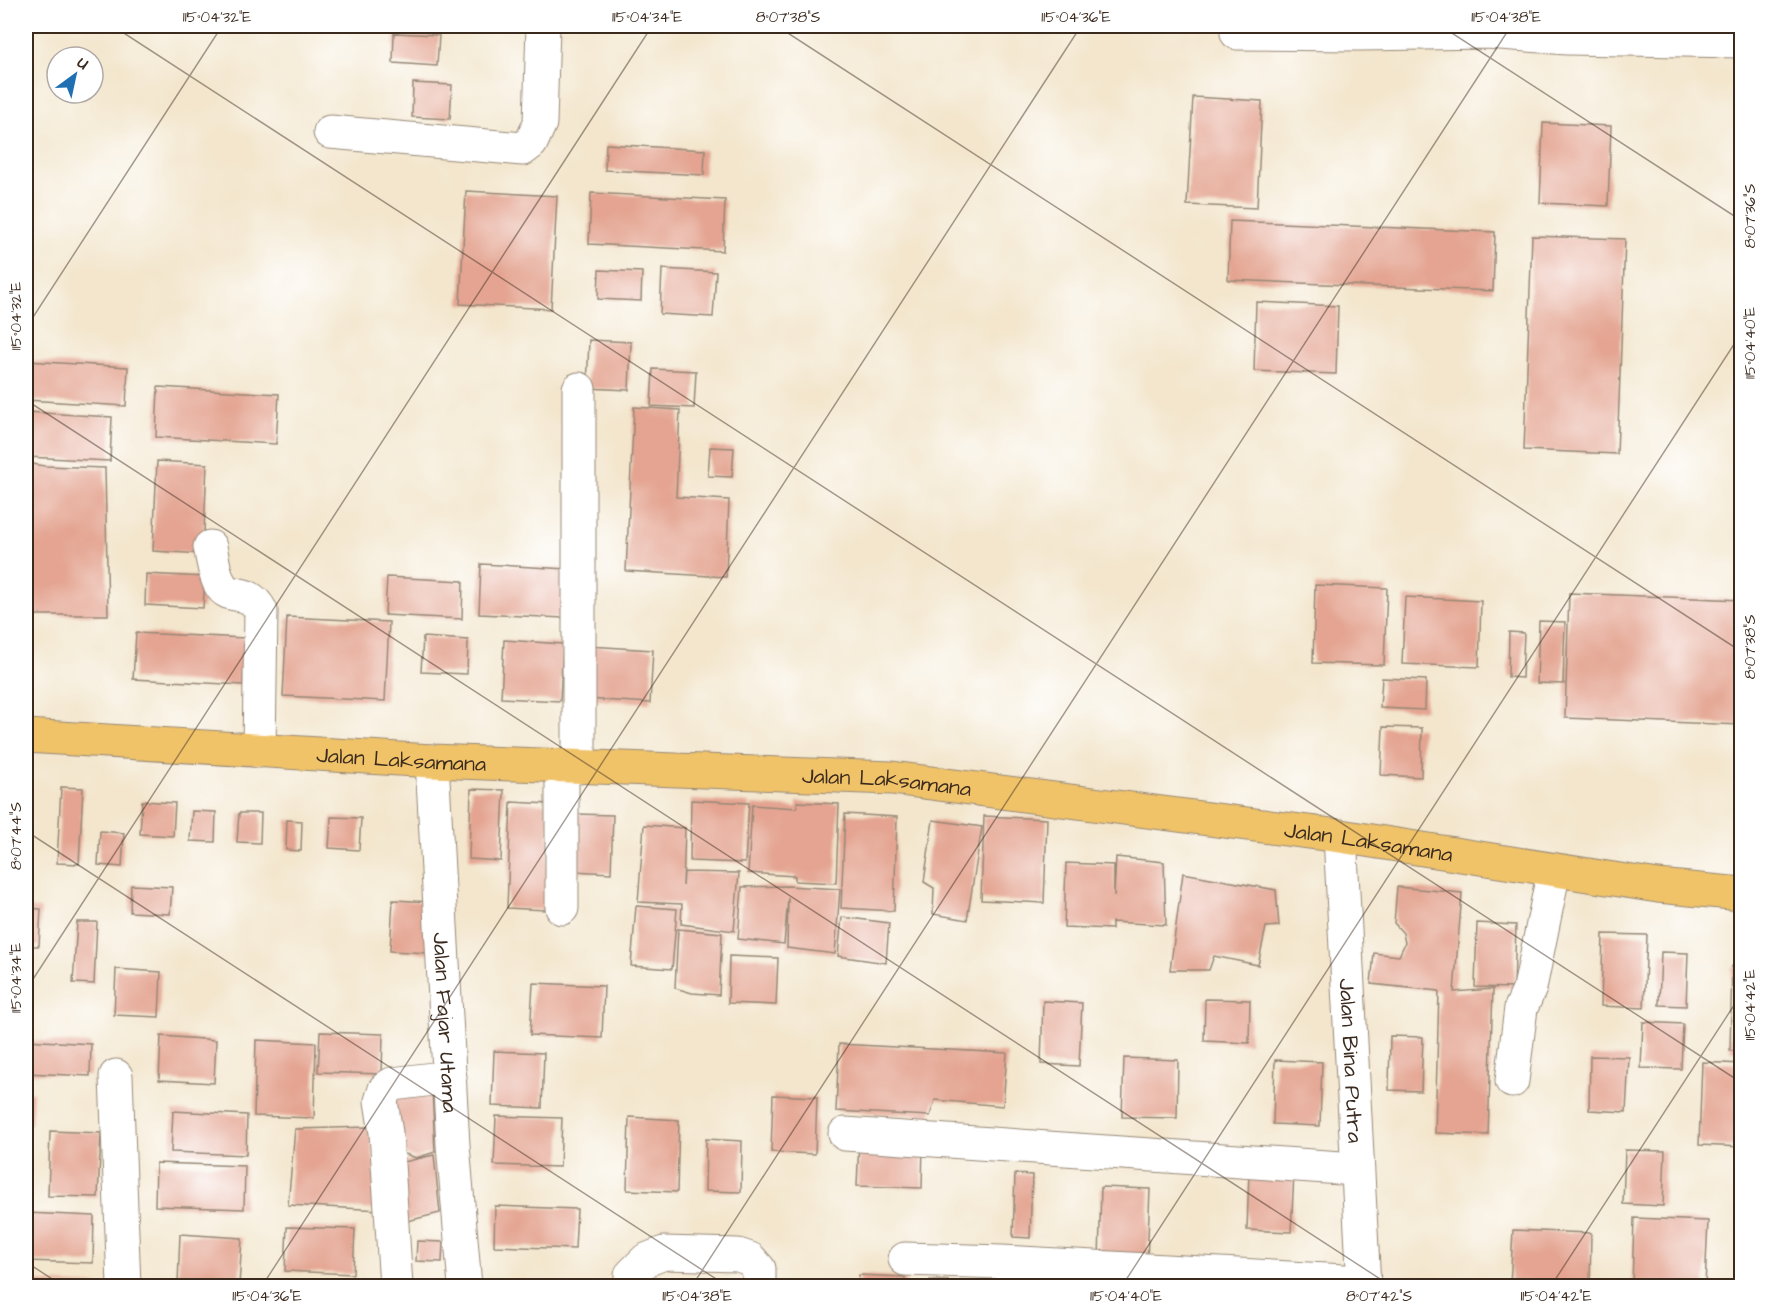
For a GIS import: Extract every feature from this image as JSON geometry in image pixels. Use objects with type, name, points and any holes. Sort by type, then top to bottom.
[{"type":"main road","name":"Jalan Laksamana","points":[[26,736],[432,761],[892,778],[1340,836],[1658,886],[1742,894]]},
{"type":"street","points":[[330,132],[523,149],[531,143],[540,123],[543,26]]},
{"type":"street","points":[[1237,33],[1360,34],[1521,30],[1567,38],[1742,41]]},
{"type":"street","points":[[561,908],[571,767],[579,389]]},
{"type":"street","points":[[210,547],[221,587],[229,593],[248,596],[255,601],[261,611],[259,751]]},
{"type":"street","name":"Jalan Fajar Utama","points":[[432,761],[450,1077],[465,1287]]},
{"type":"street","name":"Jalan Bina Putra","points":[[1340,836],[1356,1169],[1364,1284]]},
{"type":"street","points":[[1512,1082],[1521,1008],[1530,988],[1554,870]]},
{"type":"street","points":[[116,1076],[124,1287]]},
{"type":"street","points":[[396,1287],[386,1133],[381,1101],[385,1089],[392,1084],[450,1077]]},
{"type":"street","points":[[845,1134],[1356,1169]]},
{"type":"street","points":[[631,1287],[631,1275],[645,1260],[664,1253],[738,1255],[750,1259],[759,1269],[759,1287]]},
{"type":"street","points":[[905,1258],[1364,1284]]},
{"type":"building","points":[[394,33],[439,35],[437,66],[393,63]]},
{"type":"building","points":[[413,83],[452,85],[450,119],[412,117]]},
{"type":"building","points":[[1193,97],[1262,101],[1257,208],[1187,205]]},
{"type":"building","points":[[1543,123],[1611,126],[1608,206],[1540,203]]},
{"type":"building","points":[[606,144],[705,150],[704,175],[605,170]]},
{"type":"building","points":[[466,191],[557,196],[551,309],[460,304]]},
{"type":"building","points":[[591,193],[725,200],[723,251],[589,244]]},
{"type":"building","points":[[1230,221],[1495,232],[1493,291],[1228,280]]},
{"type":"building","points":[[1532,236],[1625,239],[1617,454],[1524,450]]},
{"type":"building","points":[[662,269],[716,272],[713,317],[660,314]]},
{"type":"building","points":[[599,270],[642,272],[641,301],[598,299]]},
{"type":"building","points":[[1256,302],[1338,306],[1336,374],[1254,371]]},
{"type":"building","points":[[589,340],[631,342],[629,390],[587,388]]},
{"type":"building","points":[[26,361],[128,367],[126,406],[26,400]]},
{"type":"building","points":[[653,369],[696,371],[694,408],[651,406]]},
{"type":"building","points":[[158,387],[279,394],[276,444],[156,437]]},
{"type":"building","points":[[634,407],[680,410],[676,497],[729,500],[726,577],[626,571]]},
{"type":"building","points":[[26,412],[112,417],[110,461],[26,457]]},
{"type":"building","points":[[710,447],[734,448],[732,477],[708,476]]},
{"type":"building","points":[[157,461],[207,464],[203,554],[153,551]]},
{"type":"building","points":[[26,463],[105,468],[108,615],[26,615]]},
{"type":"building","points":[[481,564],[567,569],[564,618],[479,614]]},
{"type":"building","points":[[146,574],[205,577],[203,608],[145,605]]},
{"type":"building","points":[[387,577],[463,581],[462,619],[385,615]]},
{"type":"building","points":[[1315,585],[1387,588],[1384,665],[1313,663]]},
{"type":"building","points":[[1569,593],[1742,600],[1742,725],[1565,718]]},
{"type":"building","points":[[1405,597],[1481,601],[1479,667],[1402,664]]},
{"type":"building","points":[[287,617],[389,622],[385,701],[283,696]]},
{"type":"building","points":[[1539,621],[1565,622],[1563,684],[1537,683]]},
{"type":"building","points":[[1509,632],[1524,633],[1522,678],[1508,677]]},
{"type":"building","points":[[136,633],[245,638],[243,685],[133,679]]},
{"type":"building","points":[[423,637],[468,640],[467,674],[421,672]]},
{"type":"building","points":[[504,640],[563,644],[560,701],[501,698]]},
{"type":"building","points":[[589,646],[653,650],[650,703],[586,699]]},
{"type":"building","points":[[1382,678],[1426,680],[1425,710],[1380,708]]},
{"type":"building","points":[[1383,727],[1422,728],[1421,777],[1381,775]]},
{"type":"building","points":[[61,787],[83,788],[79,864],[57,863]]},
{"type":"building","points":[[471,789],[504,790],[501,861],[469,859]]},
{"type":"building","points":[[691,800],[749,803],[745,863],[690,861]]},
{"type":"building","points":[[142,801],[175,803],[173,836],[140,834]]},
{"type":"building","points":[[511,802],[550,804],[546,910],[507,908]]},
{"type":"building","points":[[797,802],[839,804],[836,883],[795,881],[795,876],[748,873],[752,805],[797,808]]},
{"type":"building","points":[[192,811],[216,812],[215,842],[190,841]]},
{"type":"building","points":[[239,813],[261,813],[260,843],[237,842]]},
{"type":"building","points":[[575,814],[613,815],[611,873],[572,871]]},
{"type":"building","points":[[845,814],[897,817],[894,911],[841,908]]},
{"type":"building","points":[[984,816],[1047,819],[1044,903],[981,900]]},
{"type":"building","points":[[331,817],[361,818],[359,850],[329,848]]},
{"type":"building","points":[[287,820],[302,821],[301,851],[286,850]]},
{"type":"building","points":[[933,820],[982,827],[967,920],[933,914],[934,888],[924,882]]},
{"type":"building","points":[[644,825],[685,828],[683,886],[684,872],[739,873],[734,931],[681,924],[682,904],[638,902]]},
{"type":"building","points":[[100,831],[124,833],[122,867],[98,865]]},
{"type":"building","points":[[1116,857],[1164,862],[1166,925],[1112,922],[1112,929],[1064,927],[1066,863],[1114,865],[1114,896]]},
{"type":"building","points":[[1183,873],[1276,890],[1279,926],[1266,927],[1258,965],[1214,956],[1209,970],[1170,970]]},
{"type":"building","points":[[131,885],[172,887],[170,914],[130,912]]},
{"type":"building","points":[[788,886],[840,889],[835,954],[787,948],[788,898],[784,944],[738,939],[742,887]]},
{"type":"building","points":[[1397,887],[1462,893],[1454,992],[1493,989],[1488,1135],[1435,1133],[1439,991],[1371,984],[1374,953],[1399,956],[1405,943],[1403,933],[1394,923]]},
{"type":"building","points":[[393,900],[432,902],[429,953],[390,951]]},
{"type":"building","points":[[636,906],[677,909],[672,969],[631,966]]},
{"type":"building","points":[[26,908],[41,909],[39,946],[26,946]]},
{"type":"building","points":[[842,917],[889,923],[886,963],[838,956]]},
{"type":"building","points":[[77,922],[97,922],[94,984],[73,983]]},
{"type":"building","points":[[1477,923],[1516,925],[1514,988],[1475,987]]},
{"type":"building","points":[[678,929],[722,933],[719,995],[692,993],[675,988]]},
{"type":"building","points":[[1603,934],[1647,935],[1644,1008],[1601,1006]]},
{"type":"building","points":[[1661,952],[1688,953],[1686,1006],[1659,1005]]},
{"type":"building","points":[[729,956],[778,958],[776,1005],[728,1003]]},
{"type":"building","points":[[1732,966],[1742,967],[1742,1051],[1730,1051]]},
{"type":"building","points":[[116,969],[161,972],[159,1017],[114,1015]]},
{"type":"building","points":[[533,983],[604,986],[602,1038],[530,1035]]},
{"type":"building","points":[[1205,999],[1250,1000],[1249,1043],[1204,1041]]},
{"type":"building","points":[[1043,1001],[1082,1003],[1079,1066],[1041,1064]]},
{"type":"building","points":[[1643,1022],[1683,1024],[1681,1069],[1641,1068]]},
{"type":"building","points":[[320,1032],[383,1034],[382,1074],[318,1072]]},
{"type":"building","points":[[161,1036],[216,1040],[214,1083],[159,1080]]},
{"type":"building","points":[[1390,1036],[1423,1037],[1421,1091],[1389,1090]]},
{"type":"building","points":[[26,1040],[91,1044],[90,1076],[26,1073]]},
{"type":"building","points":[[256,1040],[316,1043],[314,1118],[254,1116]]},
{"type":"building","points":[[839,1044],[1007,1053],[1003,1106],[935,1100],[930,1116],[836,1111]]},
{"type":"building","points":[[494,1051],[544,1053],[542,1108],[492,1106]]},
{"type":"building","points":[[1590,1056],[1629,1057],[1626,1112],[1589,1110]]},
{"type":"building","points":[[1124,1058],[1178,1060],[1177,1118],[1122,1117]]},
{"type":"building","points":[[1275,1060],[1322,1062],[1320,1126],[1273,1124]]},
{"type":"building","points":[[1702,1062],[1742,1064],[1742,1147],[1699,1145]]},
{"type":"building","points":[[432,1089],[435,1152],[416,1158],[397,1151],[388,1092]]},
{"type":"building","points":[[26,1092],[33,1092],[31,1125],[26,1125]]},
{"type":"building","points":[[773,1095],[817,1097],[815,1154],[771,1152]]},
{"type":"building","points":[[173,1111],[247,1115],[246,1155],[171,1152]]},
{"type":"building","points":[[496,1116],[562,1118],[560,1167],[494,1165]]},
{"type":"building","points":[[629,1117],[679,1120],[677,1192],[627,1190]]},
{"type":"building","points":[[369,1127],[381,1210],[288,1205],[295,1129]]},
{"type":"building","points":[[50,1131],[101,1133],[98,1197],[48,1196]]},
{"type":"building","points":[[706,1139],[742,1141],[741,1192],[705,1191]]},
{"type":"building","points":[[859,1141],[923,1143],[922,1188],[857,1186]]},
{"type":"building","points":[[1625,1150],[1665,1151],[1663,1206],[1623,1204]]},
{"type":"building","points":[[434,1155],[440,1213],[399,1223],[395,1164]]},
{"type":"building","points":[[156,1163],[245,1166],[244,1209],[155,1206]]},
{"type":"building","points":[[1249,1172],[1294,1174],[1291,1232],[1247,1230]]},
{"type":"building","points":[[1015,1174],[1032,1175],[1030,1238],[1013,1237]]},
{"type":"building","points":[[1101,1187],[1150,1189],[1147,1262],[1099,1260]]},
{"type":"building","points":[[495,1206],[577,1209],[575,1249],[494,1246]]},
{"type":"building","points":[[26,1213],[94,1216],[93,1263],[26,1261]]},
{"type":"building","points":[[1634,1218],[1708,1221],[1705,1286],[1632,1286]]},
{"type":"building","points":[[287,1227],[355,1229],[353,1274],[285,1271]]},
{"type":"building","points":[[1513,1230],[1591,1233],[1590,1286],[1510,1286]]},
{"type":"building","points":[[180,1234],[242,1238],[239,1286],[178,1283]]},
{"type":"building","points":[[417,1241],[443,1242],[442,1262],[416,1261]]},
{"type":"building","points":[[859,1275],[905,1277],[905,1286],[858,1286]]},
{"type":"building","points":[[930,1280],[997,1283],[997,1286],[930,1286]]},
{"type":"building","points":[[26,1282],[99,1285],[99,1286],[26,1286]]}]
